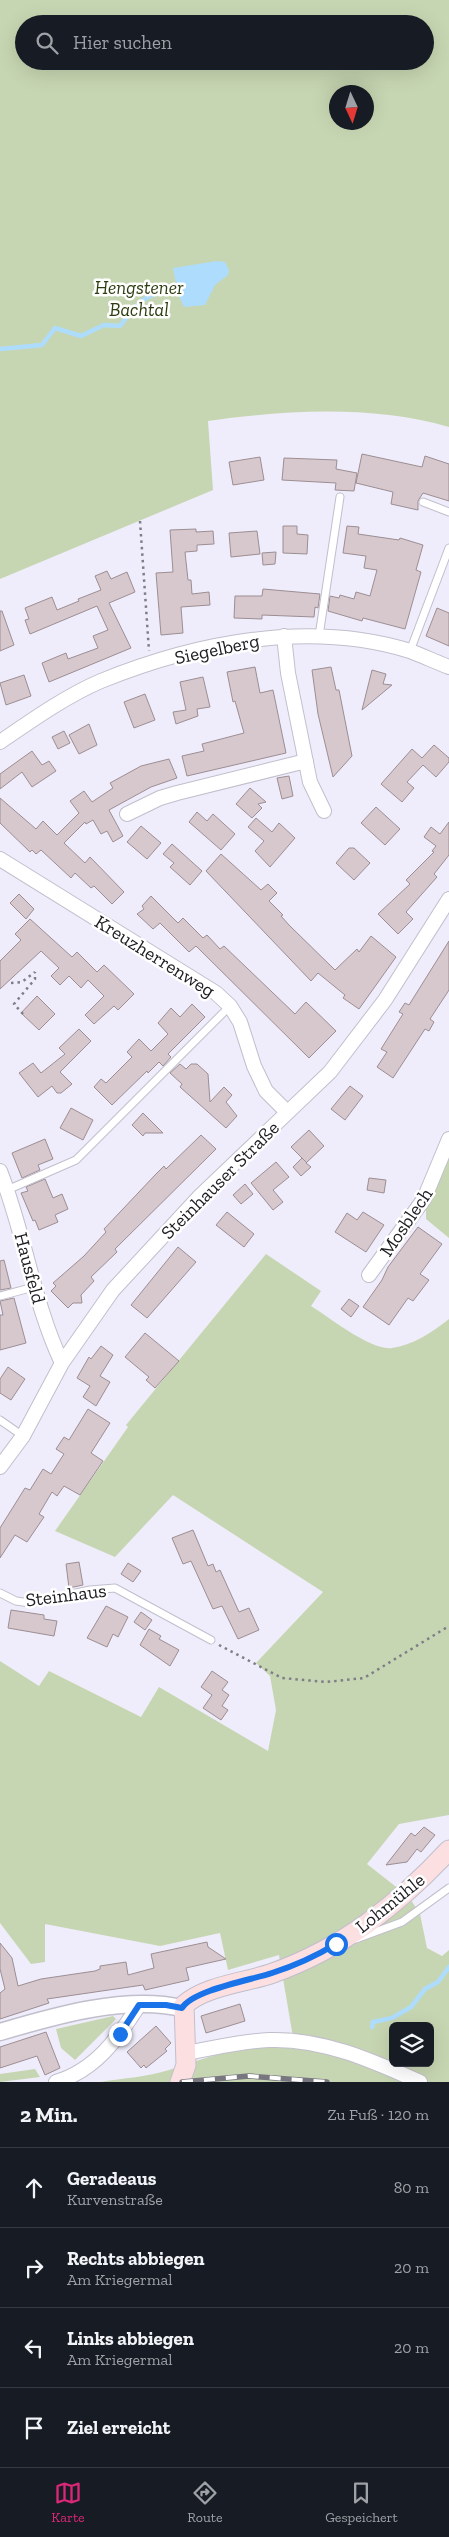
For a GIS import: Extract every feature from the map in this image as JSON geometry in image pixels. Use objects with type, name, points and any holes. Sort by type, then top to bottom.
[{"type":"main road","name":"Lohmühle","points":[[348,1937],[378,1917],[419,1882],[449,1850]]},
{"type":"main road","points":[[184,2067],[182,2008],[188,2002],[199,1996],[272,1973],[327,1950],[348,1937]]},
{"type":"street","name":"Siegelberg","points":[[0,742],[43,713],[100,682],[150,665],[228,644],[284,636],[319,636],[372,643],[410,651],[449,667]]},
{"type":"street","points":[[284,636],[288,673],[310,782],[324,811]]},
{"type":"street","points":[[127,814],[177,792],[306,761]]},
{"type":"street","name":"Kreuzherrenweg","points":[[0,858],[216,993],[230,1006],[246,1037],[258,1076],[266,1091],[288,1112]]},
{"type":"street","name":"Steinhauser Straße","points":[[0,1467],[23,1436],[62,1363],[113,1290],[200,1196],[330,1072],[364,1030],[449,899]]},
{"type":"street","name":"Mosblech","points":[[369,1275],[424,1199],[449,1139]]},
{"type":"street","name":"Hausfeld","points":[[0,1171],[17,1216],[34,1286],[51,1340],[62,1363]]},
{"type":"street","points":[[0,2032],[45,2018],[139,2005],[166,2005],[182,2008]]},
{"type":"street","points":[[56,2082],[77,2074],[101,2056],[120,2034],[139,2005]]},
{"type":"street","points":[[184,2067],[244,2042],[271,2040],[299,2042],[361,2057],[420,2082]]},
{"type":"lane","points":[[319,636],[340,496]]},
{"type":"lane","points":[[423,502],[449,512]]},
{"type":"lane","points":[[410,651],[449,548]]},
{"type":"lane","points":[[8,1190],[76,1160],[230,1006]]},
{"type":"lane","points":[[0,1296],[34,1286]]},
{"type":"lane","points":[[0,1420],[23,1436]]},
{"type":"lane","name":"Steinhaus","points":[[0,1593],[16,1601],[30,1603],[90,1590],[115,1588],[211,1640]]},
{"type":"lane","name":"Lohmühle","points":[[348,1937],[357,1940],[402,1922],[449,1888]]},
{"type":"path","points":[[140,521],[150,665]]},
{"type":"path","points":[[11,983],[22,982],[34,972],[35,979],[14,1004],[23,1014]]},
{"type":"path","points":[[211,1640],[282,1678],[326,1682],[364,1678],[449,1626]]},
{"type":"green space","name":"Hengstener Bachtal","points":[[0,0],[449,0],[449,427],[390,415],[329,412],[268,414],[208,421],[213,490],[0,579]]},
{"type":"green space","points":[[449,1158],[449,1238],[426,1219],[426,1204]]},
{"type":"green space","points":[[266,1254],[321,1291],[311,1306],[362,1339],[383,1348],[392,1348],[415,1341],[449,1319],[449,1815],[399,1824],[367,1864],[409,1897],[420,1914],[427,1948],[442,1956],[449,1950],[449,2082],[101,2082],[144,2076],[246,2048],[278,2047],[295,2049],[279,1955],[228,1970],[220,1933],[160,1946],[45,1924],[45,1962],[31,1964],[0,1923],[0,1661],[39,1686],[49,1671],[141,1717],[159,1687],[268,1751],[276,1710],[270,1676],[256,1663],[323,1592],[173,1495],[115,1557],[55,1531],[128,1427],[126,1425]]},
{"type":"green space","points":[[113,2016],[116,2019],[75,2060],[61,2048],[56,2029]]},
{"type":"green space","points":[[35,2069],[40,2077],[0,2082],[0,2074]]},
{"type":"water","points":[[217,261],[225,262],[229,270],[228,275],[215,285],[205,305],[184,307],[178,294],[173,268]]},
{"type":"building","points":[[362,454],[422,467],[425,456],[449,464],[449,501],[423,493],[418,501],[418,510],[391,504],[393,492],[356,483]]},
{"type":"building","points":[[260,457],[264,480],[233,485],[229,462]]},
{"type":"building","points":[[284,458],[337,460],[336,469],[357,473],[354,491],[335,490],[336,483],[282,480]]},
{"type":"building","points":[[283,526],[297,526],[297,534],[308,535],[307,554],[283,553]]},
{"type":"building","points":[[347,526],[359,527],[358,534],[399,540],[400,538],[423,545],[416,570],[421,572],[405,629],[363,618],[362,621],[328,611],[330,596],[339,598],[340,595],[354,599],[356,592],[370,596],[377,570],[364,568],[366,556],[343,553]]},
{"type":"building","points":[[196,529],[196,532],[213,531],[214,544],[197,545],[197,551],[185,552],[188,580],[191,580],[192,594],[209,592],[210,605],[181,607],[183,633],[161,635],[156,573],[173,572],[170,530]]},
{"type":"building","points":[[257,531],[260,554],[231,557],[229,533]]},
{"type":"building","points":[[276,552],[275,564],[263,565],[262,553]]},
{"type":"building","points":[[107,571],[111,579],[127,572],[135,592],[109,603],[131,648],[49,682],[42,663],[66,653],[68,659],[98,648],[93,636],[108,630],[97,606],[30,634],[25,620],[29,619],[25,608],[52,597],[57,610],[79,601],[78,599],[101,590],[95,576]]},
{"type":"building","points":[[263,589],[320,594],[318,608],[315,607],[314,617],[262,615],[262,619],[234,618],[235,596],[262,596]]},
{"type":"building","points":[[437,608],[449,613],[449,646],[426,636]]},
{"type":"building","points":[[0,611],[2,611],[14,645],[0,651]]},
{"type":"building","points":[[255,667],[260,693],[273,690],[286,753],[187,776],[182,756],[204,751],[202,744],[244,733],[235,701],[233,702],[227,672]]},
{"type":"building","points":[[331,667],[336,690],[339,690],[352,756],[333,777],[318,714],[312,670]]},
{"type":"building","points":[[372,670],[386,674],[383,684],[392,685],[362,710]]},
{"type":"building","points":[[24,675],[31,696],[6,705],[0,683]]},
{"type":"building","points":[[203,677],[210,707],[197,709],[198,716],[176,724],[173,712],[186,710],[180,682]]},
{"type":"building","points":[[145,694],[155,720],[134,728],[124,702]]},
{"type":"building","points":[[89,724],[97,745],[79,754],[69,735]]},
{"type":"building","points":[[64,731],[70,743],[58,749],[52,737]]},
{"type":"building","points":[[434,745],[449,758],[449,762],[436,777],[423,765],[407,782],[414,788],[402,802],[381,784],[412,749],[422,758]]},
{"type":"building","points":[[32,751],[42,765],[49,761],[56,771],[32,787],[22,772],[0,789],[0,774]]},
{"type":"building","points":[[169,759],[177,778],[151,787],[109,810],[123,836],[113,842],[107,831],[101,834],[93,820],[86,824],[85,822],[64,843],[85,863],[90,857],[124,892],[112,904],[94,886],[91,888],[75,873],[71,878],[41,850],[36,854],[32,850],[30,852],[0,823],[0,798],[36,829],[43,821],[57,835],[79,813],[70,801],[84,791],[92,802],[113,788],[110,783],[141,766]]},
{"type":"building","points":[[289,776],[293,796],[282,799],[277,778]]},
{"type":"building","points":[[250,788],[266,802],[258,804],[262,808],[252,818],[236,804]]},
{"type":"building","points":[[376,807],[400,829],[385,845],[361,823]]},
{"type":"building","points":[[197,812],[207,821],[213,814],[235,834],[221,850],[189,822]]},
{"type":"building","points":[[256,818],[272,832],[279,823],[295,838],[270,867],[255,851],[264,841],[248,827]]},
{"type":"building","points":[[449,822],[449,855],[434,874],[437,877],[406,912],[413,919],[398,934],[378,914],[410,884],[406,880],[434,852],[432,851],[436,846],[424,837],[431,827],[440,834]]},
{"type":"building","points":[[141,826],[161,843],[147,859],[127,842]]},
{"type":"building","points":[[172,844],[202,871],[190,885],[170,867],[174,863],[163,854]]},
{"type":"building","points":[[349,848],[354,848],[370,863],[354,880],[336,863]]},
{"type":"building","points":[[221,854],[261,890],[268,884],[277,893],[269,901],[283,915],[281,916],[289,925],[335,970],[357,949],[359,952],[371,936],[396,957],[359,1009],[343,998],[345,995],[318,973],[311,981],[206,871]]},
{"type":"building","points":[[19,894],[34,909],[26,919],[10,903]]},
{"type":"building","points":[[151,896],[178,923],[183,918],[203,938],[207,935],[220,949],[224,946],[295,1014],[306,1002],[336,1031],[309,1058],[196,946],[189,952],[160,923],[153,929],[137,914],[144,909],[142,906]]},
{"type":"building","points":[[30,919],[72,957],[77,952],[97,972],[104,965],[134,994],[118,1010],[114,1006],[94,1024],[85,1015],[104,996],[88,980],[81,988],[69,976],[60,985],[51,976],[59,968],[41,951],[0,989],[0,961],[21,940],[15,934]]},
{"type":"building","points":[[449,941],[449,990],[430,1019],[434,1022],[429,1031],[425,1029],[393,1078],[377,1067],[387,1052],[381,1049],[403,1014],[399,1012],[405,1003],[409,1005]]},
{"type":"building","points":[[37,996],[55,1014],[39,1030],[21,1013]]},
{"type":"building","points":[[192,1004],[205,1017],[168,1054],[171,1057],[163,1066],[159,1062],[148,1073],[147,1071],[112,1105],[94,1087],[101,1079],[106,1083],[132,1057],[127,1052],[139,1039],[151,1051],[168,1034],[158,1023],[171,1008],[180,1017]]},
{"type":"building","points":[[79,1029],[91,1041],[60,1072],[72,1084],[61,1093],[57,1093],[52,1086],[38,1097],[19,1073],[33,1063],[41,1073],[65,1054],[59,1048]]},
{"type":"building","points":[[180,1064],[186,1069],[191,1064],[197,1064],[208,1074],[210,1102],[224,1087],[232,1095],[226,1102],[237,1116],[226,1128],[180,1087],[182,1084],[170,1073]]},
{"type":"building","points":[[350,1086],[363,1096],[345,1120],[331,1109]]},
{"type":"building","points":[[71,1108],[93,1120],[83,1140],[60,1128]]},
{"type":"building","points":[[143,1113],[163,1133],[145,1133],[143,1136],[132,1125]]},
{"type":"building","points":[[309,1130],[324,1146],[306,1163],[311,1167],[301,1176],[293,1167],[302,1158],[291,1147]]},
{"type":"building","points":[[201,1135],[216,1149],[115,1249],[117,1252],[91,1277],[94,1281],[81,1295],[82,1303],[73,1303],[68,1308],[51,1291],[56,1286],[53,1283],[84,1256],[106,1232],[104,1229],[164,1166],[166,1169]]},
{"type":"building","points":[[45,1139],[53,1159],[38,1165],[40,1170],[22,1178],[12,1153]]},
{"type":"building","points":[[276,1162],[289,1177],[273,1190],[283,1202],[273,1210],[251,1183]]},
{"type":"building","points":[[369,1178],[386,1180],[384,1193],[367,1190]]},
{"type":"building","points":[[45,1179],[53,1198],[62,1194],[68,1209],[55,1215],[58,1222],[39,1230],[21,1193],[28,1191],[26,1187]]},
{"type":"building","points":[[245,1184],[253,1194],[241,1204],[233,1195]]},
{"type":"building","points":[[227,1212],[254,1234],[244,1247],[216,1225]]},
{"type":"building","points":[[363,1212],[384,1225],[366,1252],[335,1232],[347,1213],[357,1220]]},
{"type":"building","points":[[418,1227],[442,1244],[420,1274],[429,1280],[413,1301],[408,1298],[389,1325],[363,1307],[382,1280],[388,1267]]},
{"type":"building","points":[[178,1247],[196,1262],[147,1318],[131,1305]]},
{"type":"building","points":[[4,1260],[11,1288],[0,1290],[0,1261]]},
{"type":"building","points":[[14,1298],[26,1343],[0,1350],[0,1315],[3,1315],[0,1301]]},
{"type":"building","points":[[349,1299],[359,1306],[351,1317],[341,1309]]},
{"type":"building","points":[[145,1333],[179,1361],[155,1388],[146,1380],[149,1377],[125,1357]]},
{"type":"building","points":[[101,1346],[113,1355],[100,1376],[110,1382],[96,1406],[83,1397],[90,1386],[77,1378],[89,1357],[91,1359]]},
{"type":"building","points":[[8,1367],[25,1379],[11,1400],[0,1393],[0,1379]]},
{"type":"building","points":[[88,1409],[110,1423],[91,1453],[103,1461],[80,1495],[64,1486],[57,1496],[52,1492],[39,1514],[44,1517],[27,1542],[15,1535],[0,1558],[0,1528],[25,1488],[30,1490],[43,1469],[51,1474],[64,1454],[56,1449],[64,1437],[69,1440]]},
{"type":"building","points":[[193,1530],[208,1566],[213,1564],[216,1572],[220,1570],[239,1612],[249,1608],[259,1630],[238,1639],[222,1606],[213,1609],[191,1561],[183,1564],[172,1538]]},
{"type":"building","points":[[79,1562],[83,1585],[69,1588],[66,1564]]},
{"type":"building","points":[[128,1563],[141,1571],[133,1582],[121,1574]]},
{"type":"building","points":[[106,1606],[128,1617],[118,1637],[113,1634],[107,1647],[87,1638]]},
{"type":"building","points":[[11,1610],[44,1615],[44,1619],[57,1621],[54,1636],[8,1628]]},
{"type":"building","points":[[141,1612],[152,1620],[145,1630],[134,1622]]},
{"type":"building","points":[[149,1629],[161,1636],[159,1639],[179,1650],[170,1666],[140,1645]]},
{"type":"building","points":[[212,1671],[228,1682],[222,1690],[229,1695],[222,1706],[228,1710],[221,1720],[203,1708],[212,1695],[201,1687]]},
{"type":"building","points":[[424,1827],[435,1835],[421,1852],[417,1849],[407,1862],[386,1865],[411,1833],[415,1836]]},
{"type":"building","points":[[207,1942],[208,1947],[226,1959],[186,1968],[189,1980],[145,1990],[143,1985],[47,1999],[49,2003],[0,2019],[0,1993],[5,1989],[0,1969],[0,1943],[12,1958],[18,1986],[41,1979],[95,1971],[100,1969],[100,1966],[126,1962],[128,1975],[154,1968],[151,1954]]},
{"type":"building","points":[[240,2004],[245,2021],[206,2033],[201,2016]]},
{"type":"building","points":[[156,2026],[171,2043],[165,2049],[167,2051],[146,2068],[144,2065],[141,2068],[127,2052]]},
{"type":"building","points":[[46,2032],[60,2068],[45,2075],[37,2056],[0,2068],[0,2047]]},
{"type":"waterway","points":[[0,349],[42,345],[55,328],[81,336],[104,325],[120,326],[132,310],[143,300],[157,293],[177,288]]},
{"type":"waterway","points":[[372,2027],[373,2022],[392,2018],[411,2007],[425,1989],[438,1982],[449,1967]]},
{"type":"railway","points":[[182,2082],[249,2076],[327,2082]]},
{"type":"route","points":[[120,2034],[139,2005],[166,2005],[182,2008],[199,1996],[272,1973],[327,1950],[336,1944]]}]
